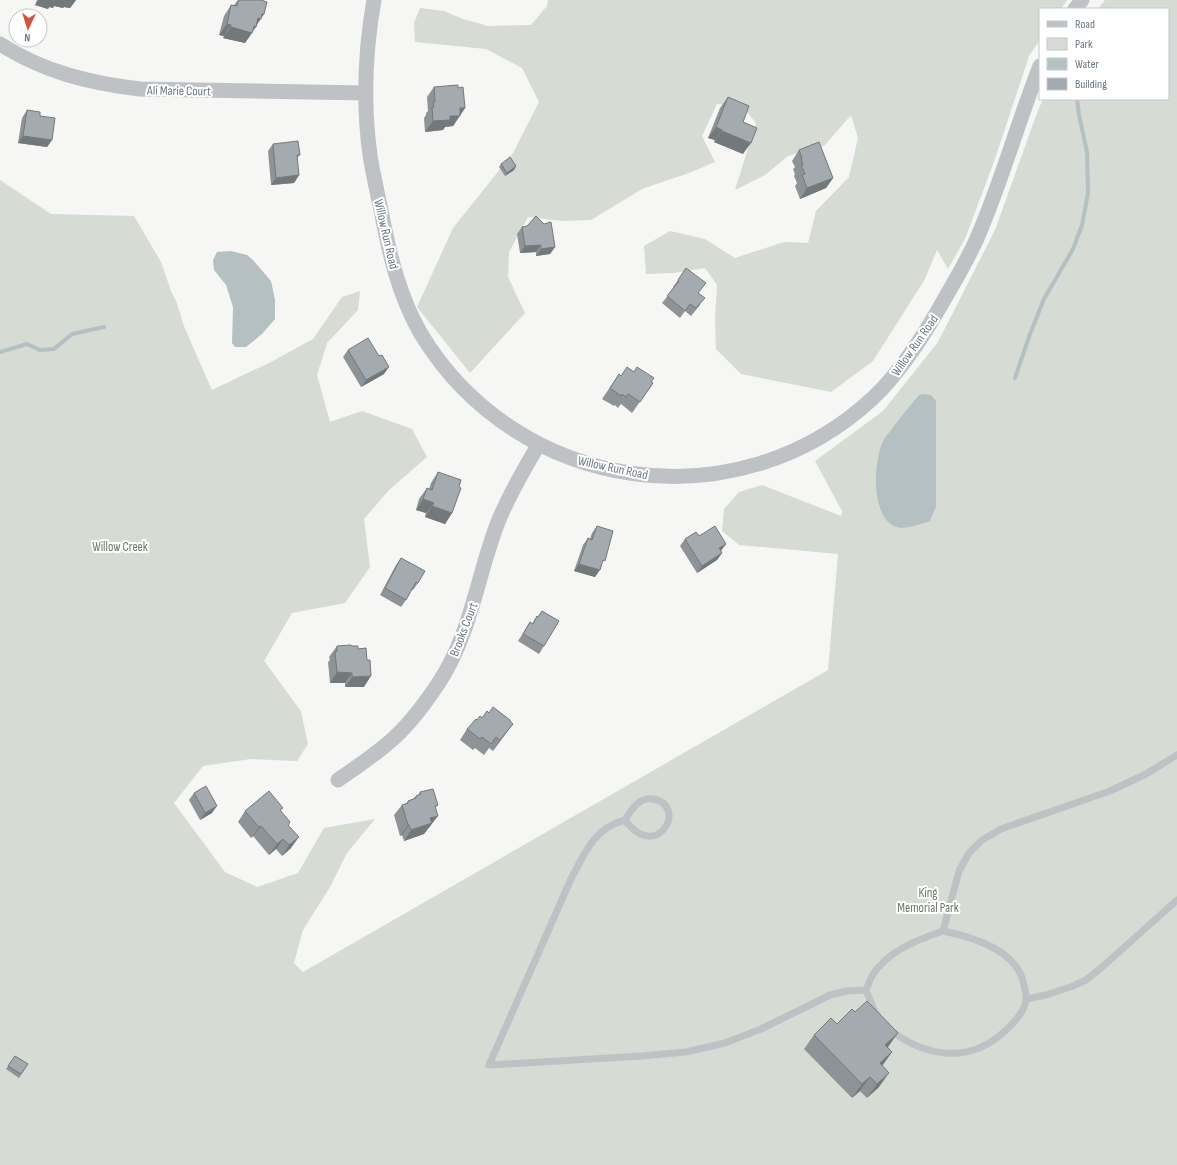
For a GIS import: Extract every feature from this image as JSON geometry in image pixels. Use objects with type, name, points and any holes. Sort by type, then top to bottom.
[{"type":"street","name":"Willow Run Road","points":[[374,0],[368,41],[366,93],[370,155],[387,244],[395,273],[405,303],[421,334],[442,364],[467,392],[490,412],[539,444],[561,455],[594,466],[628,473],[663,477],[701,476],[744,468],[782,456],[815,440],[848,419],[875,396],[900,369],[921,339],[961,271],[977,238],[1039,69]]},
{"type":"street","points":[[1076,8],[1082,0]]},
{"type":"street","name":"Ali Marie Court","points":[[0,44],[10,51],[39,65],[70,76],[104,85],[140,89],[366,93]]},
{"type":"street","name":"Brooks Court","points":[[338,780],[389,743],[439,683],[457,650],[470,616],[498,523],[510,495],[539,444]]},
{"type":"lane","points":[[943,931],[959,871],[969,853],[982,840],[1002,829],[1110,791],[1146,774],[1177,755]]},
{"type":"lane","points":[[625,820],[630,827],[641,834],[651,836],[659,834],[664,829],[668,821],[669,814],[666,806],[660,801],[651,799],[642,800],[633,807],[625,820],[614,822],[605,828],[584,854],[571,879],[489,1065],[686,1052],[725,1043],[761,1029],[830,995],[847,991],[866,990]]},
{"type":"lane","points":[[1026,999],[1046,995],[1086,980],[1177,900]]},
{"type":"lane","points":[[943,931],[961,934],[991,946],[1016,966],[1023,978],[1026,999],[1022,1012],[1013,1024],[999,1037],[986,1046],[970,1051],[953,1053],[932,1052],[915,1046],[900,1037],[884,1024],[874,1010],[866,990],[872,976],[883,962],[900,950],[920,939],[943,931]]},
{"type":"green space","points":[[548,0],[1067,0],[1062,8],[1039,8],[1039,41],[1029,56],[995,159],[965,239],[948,269],[937,250],[925,279],[873,361],[831,392],[741,374],[716,349],[715,319],[717,285],[705,268],[674,273],[646,274],[644,246],[670,231],[705,239],[735,258],[784,242],[808,243],[816,211],[849,177],[858,138],[851,115],[824,146],[788,156],[765,175],[735,190],[756,123],[742,106],[717,104],[702,136],[715,162],[689,173],[642,189],[591,220],[563,221],[528,217],[509,252],[508,277],[525,313],[470,373],[417,307],[453,228],[513,153],[539,102],[522,68],[486,49],[415,42],[414,23],[420,8],[444,11],[463,19],[488,26],[531,25],[547,6]]},
{"type":"green space","points":[[1105,0],[1177,0],[1177,1165],[0,1165],[0,180],[51,214],[134,216],[161,262],[184,326],[212,390],[271,362],[313,339],[342,297],[360,291],[358,310],[327,343],[317,375],[330,422],[362,411],[412,429],[427,457],[389,490],[364,519],[370,567],[345,603],[292,613],[264,661],[301,711],[308,744],[297,761],[251,759],[203,766],[174,803],[225,872],[257,887],[298,873],[324,828],[375,819],[347,853],[330,887],[303,930],[294,963],[303,972],[828,670],[838,554],[739,545],[722,531],[724,509],[739,492],[762,485],[841,516],[842,511],[815,461],[883,411],[938,342],[995,230],[1043,100],[1169,100],[1169,8],[1099,8]]},
{"type":"water","points":[[231,251],[247,255],[253,260],[271,281],[275,300],[275,319],[262,334],[246,347],[235,347],[232,343],[233,307],[226,285],[214,270],[213,260],[217,252]]},
{"type":"water","points":[[919,395],[931,395],[936,401],[936,507],[930,521],[902,528],[894,526],[886,520],[881,510],[876,486],[878,461],[883,441]]},
{"type":"building","points":[[239,0],[261,0],[267,2],[264,14],[262,14],[261,19],[258,18],[256,27],[254,26],[252,33],[231,27],[231,25],[227,24],[231,5],[237,6]]},
{"type":"building","points":[[458,85],[458,88],[463,87],[465,108],[460,108],[460,116],[450,116],[450,120],[433,121],[432,107],[434,107],[433,102],[435,102],[434,87]]},
{"type":"building","points":[[728,97],[749,106],[743,122],[757,128],[751,143],[716,127]]},
{"type":"building","points":[[27,110],[40,112],[40,116],[55,118],[52,140],[23,136]]},
{"type":"building","points":[[298,141],[300,155],[297,155],[299,175],[276,178],[273,144]]},
{"type":"building","points":[[819,142],[833,178],[807,188],[802,175],[805,174],[801,165],[803,165],[799,150]]},
{"type":"building","points":[[510,157],[516,166],[507,173],[501,164]]},
{"type":"building","points":[[536,216],[544,224],[551,222],[555,247],[541,249],[541,245],[525,246],[522,227],[527,226]]},
{"type":"building","points":[[686,268],[706,283],[698,293],[705,298],[696,308],[690,304],[685,311],[667,296],[679,281],[678,280]]},
{"type":"building","points":[[368,338],[379,356],[382,355],[389,367],[366,380],[348,350]]},
{"type":"building","points":[[627,367],[634,372],[637,367],[654,378],[651,382],[653,383],[640,402],[628,394],[626,397],[622,394],[621,396],[610,388],[619,374],[621,376]]},
{"type":"building","points":[[438,472],[461,480],[459,487],[461,488],[452,513],[432,506],[434,503],[423,499],[427,488],[432,490]]},
{"type":"building","points":[[597,526],[613,531],[605,561],[603,560],[600,570],[579,564],[588,538],[592,540]]},
{"type":"building","points":[[715,526],[726,544],[719,548],[722,553],[702,566],[685,539],[696,532],[699,536]]},
{"type":"building","points":[[401,558],[425,571],[418,583],[416,582],[406,600],[385,588]]},
{"type":"building","points":[[542,611],[559,621],[544,646],[523,634],[530,622],[533,624],[537,616],[538,617]]},
{"type":"building","points":[[337,646],[358,646],[358,649],[366,648],[367,660],[370,660],[371,676],[352,677],[352,673],[337,672],[335,652],[337,651]]},
{"type":"building","points":[[493,707],[513,724],[500,740],[496,737],[491,744],[482,737],[480,739],[467,729],[480,716],[482,718],[487,711],[489,713]]},
{"type":"building","points":[[206,786],[217,806],[205,813],[194,793]]},
{"type":"building","points":[[433,789],[438,805],[435,806],[438,816],[430,818],[432,823],[411,830],[402,805],[416,798],[416,796],[421,794],[420,792]]},
{"type":"building","points":[[269,791],[283,808],[280,810],[290,822],[288,825],[299,837],[289,845],[283,839],[277,844],[245,811]]},
{"type":"building","points":[[867,1001],[898,1033],[885,1045],[892,1052],[880,1063],[889,1073],[877,1084],[870,1077],[862,1084],[814,1035],[831,1018],[837,1024],[852,1009],[855,1012]]},
{"type":"building","points":[[15,1056],[28,1064],[21,1074],[8,1066]]},
{"type":"waterway","points":[[1015,378],[1044,299],[1073,249],[1082,225],[1088,193],[1087,152],[1077,100]]},
{"type":"waterway","points":[[0,352],[27,344],[40,350],[54,349],[72,334],[104,327]]},
{"type":"park label","name":"Willow Creek","points":[[120,546]]},
{"type":"park label","name":"King Memorial Park","points":[[928,900]]}]
